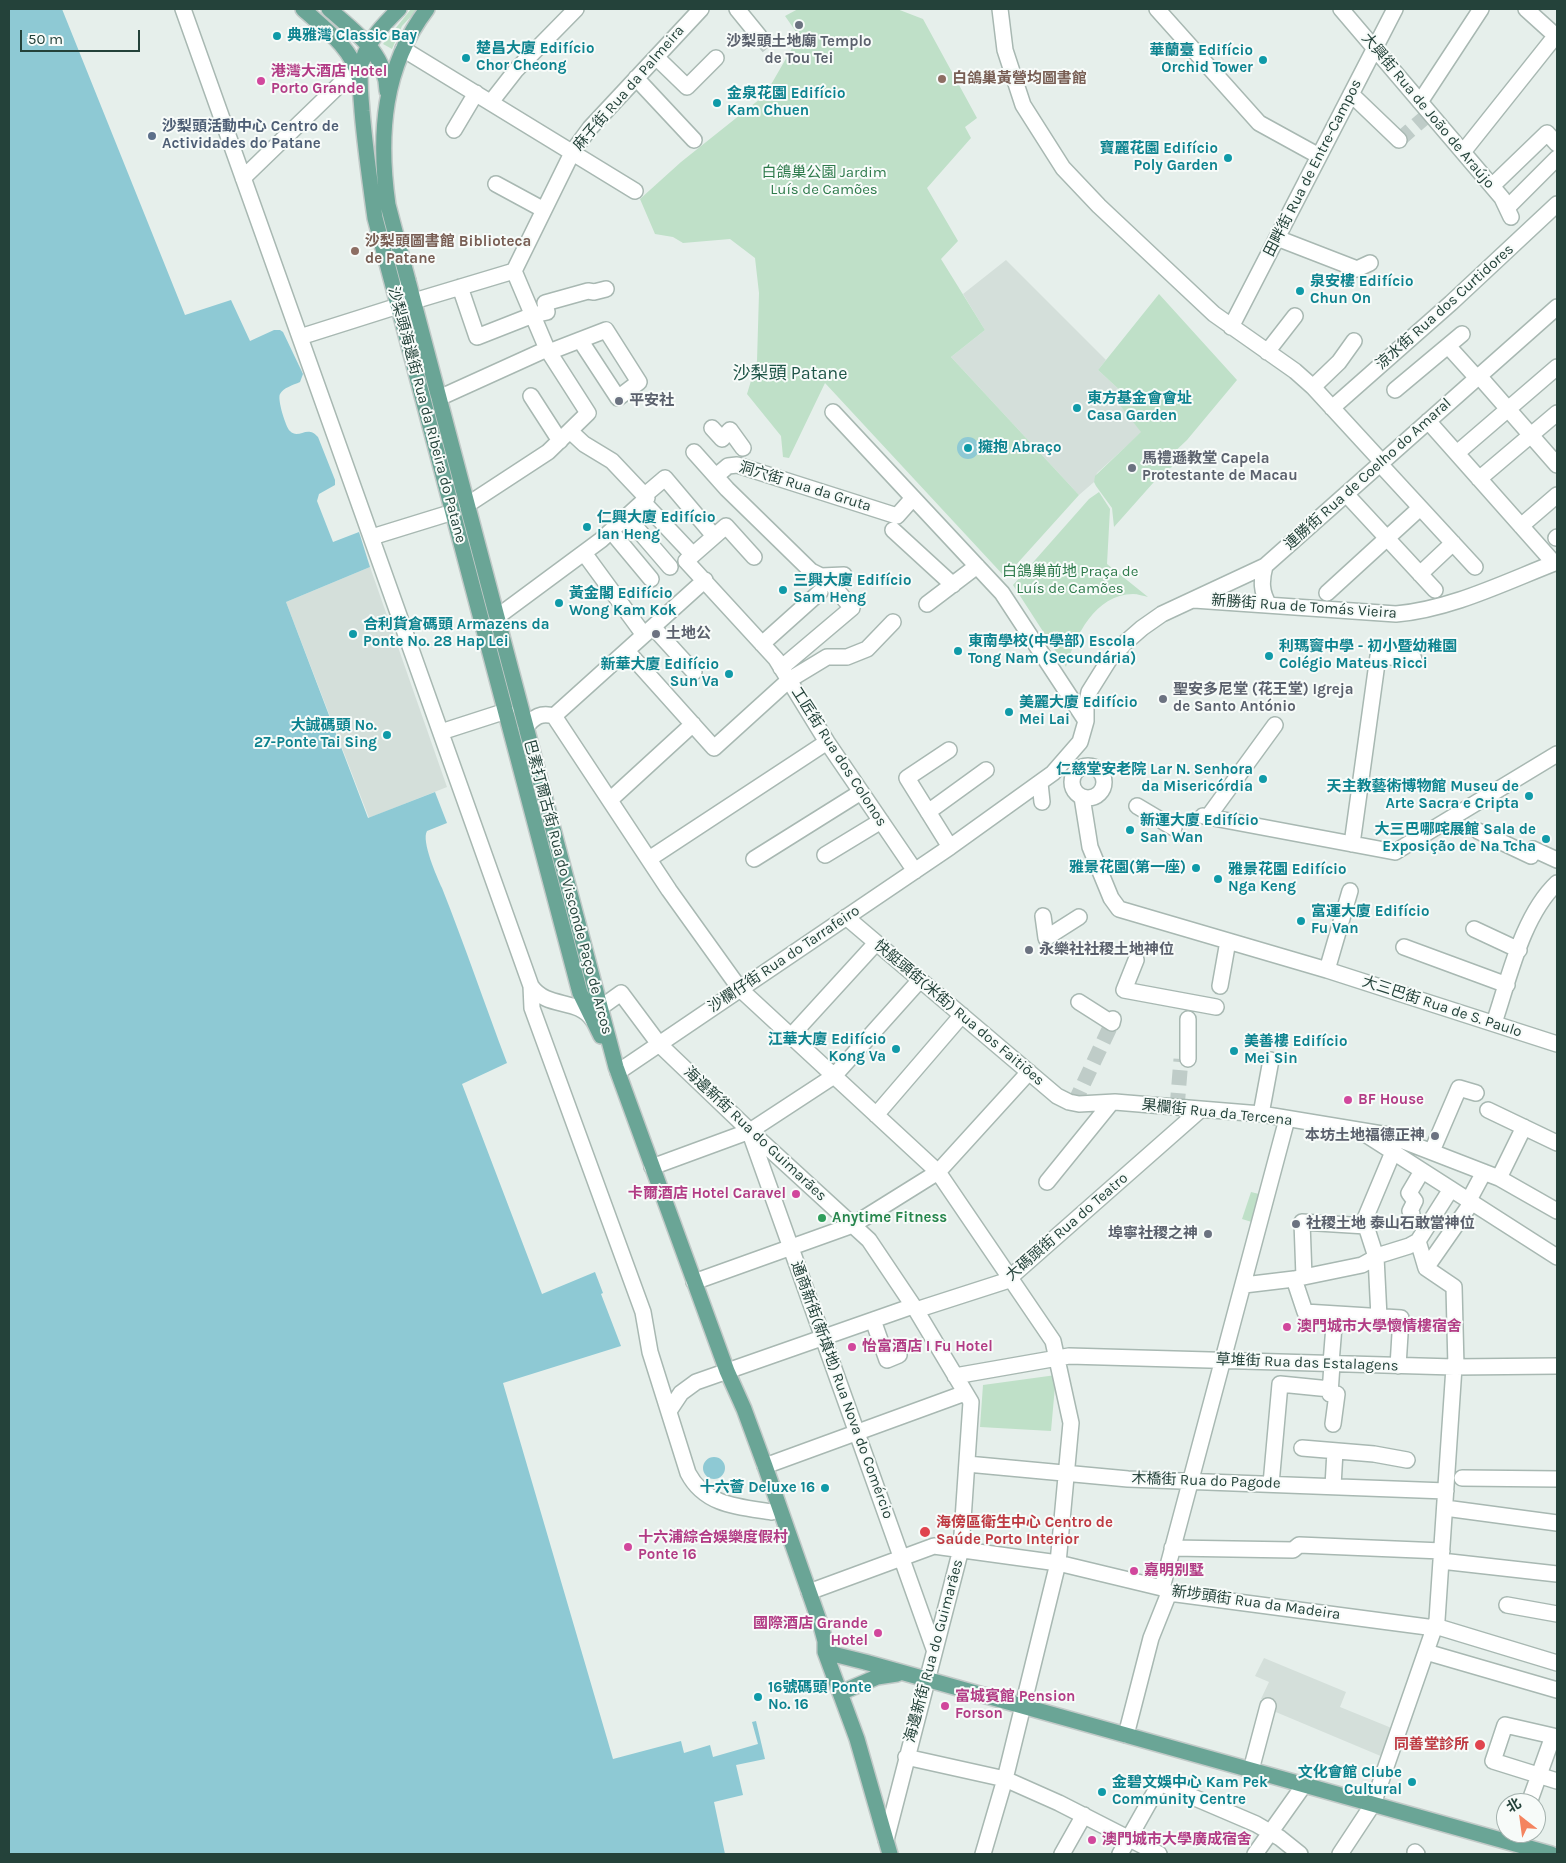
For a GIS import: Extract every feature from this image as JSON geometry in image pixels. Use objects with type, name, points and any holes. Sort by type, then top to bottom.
[{"type":"main road","points":[[303,9],[343,46],[359,70]]},
{"type":"main road","points":[[329,9],[369,45],[381,62],[386,82],[386,102]]},
{"type":"main road","name":"沙梨頭海邊街 Rua da Ribeira do Patane","points":[[399,9],[381,26],[369,45],[359,70],[367,163],[375,218],[506,711]]},
{"type":"main road","name":"沙梨頭海邊街 Rua da Ribeira do Patane","points":[[427,9],[399,58],[386,102],[383,154],[388,205],[521,707]]},
{"type":"main road","name":"巴素打爾古街 Rua do Visconde Paço de Arcos","points":[[521,707],[589,966],[597,1014],[727,1372],[744,1409],[765,1466],[821,1626],[825,1641],[825,1652]]},
{"type":"main road","name":"巴素打爾古街 Rua do Visconde Paço de Arcos","points":[[506,711],[580,993],[597,1014]]},
{"type":"main road","name":"巴素打爾古街 Rua do Visconde Paço de Arcos","points":[[727,1372],[735,1411],[813,1630],[825,1652]]},
{"type":"main road","points":[[825,1652],[1551,1854]]},
{"type":"main road","points":[[825,1652],[864,1760],[888,1847]]},
{"type":"main road","points":[[840,1693],[877,1677],[906,1673]]},
{"type":"street","points":[[183,9],[531,986],[532,1008],[643,1312],[650,1352],[687,1469],[698,1488],[709,1497],[722,1503],[772,1512]]},
{"type":"street","points":[[491,102],[516,70],[576,9]]},
{"type":"street","name":"麻子街 Rua da Palmeira","points":[[514,270],[573,151],[590,128],[701,9]]},
{"type":"street","points":[[737,9],[759,36]]},
{"type":"street","points":[[1000,9],[1005,50],[1023,105],[1063,168],[1106,213],[1214,314],[1295,371],[1313,387],[1475,567]]},
{"type":"street","name":"大興街 Rua de João de Araújo","points":[[1341,9],[1502,198],[1509,212],[1557,158]]},
{"type":"street","name":"田畔街 Rua de Entre-Campos","points":[[1231,327],[1394,9]]},
{"type":"street","points":[[1420,102],[1481,9]]},
{"type":"street","points":[[1463,152],[1557,35],[1526,9]]},
{"type":"street","points":[[1159,10],[1259,122],[1319,156]]},
{"type":"street","points":[[403,49],[573,151],[635,191]]},
{"type":"street","points":[[656,56],[687,87],[716,58]]},
{"type":"street","points":[[243,178],[359,70]]},
{"type":"street","points":[[636,78],[694,140]]},
{"type":"street","points":[[454,130],[476,93]]},
{"type":"street","points":[[1351,94],[1398,140]]},
{"type":"street","points":[[1492,186],[1546,132],[1557,144]]},
{"type":"street","points":[[496,184],[544,210]]},
{"type":"street","name":"涼水街 Rua dos Curtidores","points":[[1332,408],[1451,303],[1557,204]]},
{"type":"street","points":[[1277,238],[1357,269],[1370,263]]},
{"type":"street","points":[[414,301],[514,270],[548,351],[588,412],[548,452],[467,505]]},
{"type":"street","points":[[300,337],[398,306],[407,291],[408,281]]},
{"type":"street","points":[[460,287],[477,337],[533,315],[547,312],[545,303],[588,291],[594,292],[606,289]]},
{"type":"street","name":"連勝街 Rua de Coelho do Amaral","points":[[1085,727],[1089,692],[1110,660],[1142,628],[1162,614],[1265,566],[1557,307]]},
{"type":"street","points":[[1267,352],[1295,316]]},
{"type":"street","points":[[1395,390],[1462,334]]},
{"type":"street","points":[[439,398],[548,351],[580,340]]},
{"type":"street","points":[[1313,387],[1339,362],[1354,341]]},
{"type":"street","points":[[1448,346],[1557,465]]},
{"type":"street","points":[[1457,454],[1557,367]]},
{"type":"street","name":"工匠街 Rua dos Colonos","points":[[531,396],[565,436],[584,444],[612,461],[645,499],[705,580],[762,644],[785,674],[827,742],[915,871]]},
{"type":"street","points":[[833,412],[1002,593],[1085,727],[1088,766]]},
{"type":"street","points":[[1479,478],[1557,413]]},
{"type":"street","points":[[1428,421],[1521,526],[1556,562]]},
{"type":"street","points":[[712,428],[722,440],[730,430],[743,448]]},
{"type":"street","points":[[627,651],[714,748],[852,608],[831,581],[811,572],[694,452]]},
{"type":"street","name":"洞穴街 Rua da Gruta","points":[[716,476],[728,466],[737,465],[895,523],[924,558],[952,584]]},
{"type":"street","points":[[497,617],[612,531],[666,478],[714,536]]},
{"type":"street","points":[[1346,494],[1435,590]]},
{"type":"street","points":[[1521,526],[1557,495]]},
{"type":"street","points":[[895,523],[913,498]]},
{"type":"street","points":[[1327,593],[1420,508]]},
{"type":"street","points":[[372,537],[453,512]]},
{"type":"street","points":[[627,517],[670,567]]},
{"type":"street","points":[[689,558],[726,526],[754,556]]},
{"type":"street","points":[[612,531],[650,579]]},
{"type":"street","points":[[1420,574],[1453,543]]},
{"type":"street","points":[[584,553],[649,631],[694,672]]},
{"type":"street","name":"新勝街 Rua de Tomás Vieira","points":[[1193,600],[1396,614],[1414,612],[1463,599],[1556,562]]},
{"type":"street","points":[[927,604],[977,566]]},
{"type":"street","points":[[1265,566],[1262,584],[1263,592],[1269,605]]},
{"type":"street","points":[[554,716],[705,580]]},
{"type":"street","points":[[762,644],[831,581]]},
{"type":"street","points":[[785,674],[827,657],[847,657],[867,648],[893,622]]},
{"type":"street","points":[[1352,844],[1378,656],[1414,659]]},
{"type":"street","points":[[441,732],[506,711]]},
{"type":"street","points":[[526,727],[538,716],[546,714],[554,716],[649,859],[740,989],[938,1172],[1053,1341],[1071,1422],[1058,1563],[1005,1779],[983,1854]]},
{"type":"street","points":[[610,800],[693,724]]},
{"type":"street","points":[[1275,725],[1205,816],[1394,852],[1557,754]]},
{"type":"street","name":"沙欄仔街 Rua do Tarrafeiro","points":[[617,1069],[659,1044],[915,871],[1054,773],[1080,742],[1085,727]]},
{"type":"street","points":[[649,859],[827,742]]},
{"type":"street","points":[[949,750],[907,778],[950,847]]},
{"type":"street","points":[[1088,766],[1102,774],[1103,786],[1097,795],[1090,798],[1082,797],[1074,788],[1073,777],[1078,770],[1088,766]]},
{"type":"street","points":[[928,812],[986,770]]},
{"type":"street","points":[[1040,783],[1042,802]]},
{"type":"street","points":[[754,859],[861,792]]},
{"type":"street","name":"大三巴街 Rua de S. Paulo","points":[[1082,797],[1090,847],[1110,898],[1125,912],[1327,970],[1557,1044]]},
{"type":"street","points":[[1138,806],[1174,828]]},
{"type":"street","points":[[824,855],[881,821]]},
{"type":"street","points":[[1478,831],[1531,856],[1533,849],[1557,860]]},
{"type":"street","points":[[1494,1024],[1526,928],[1542,902],[1557,883]]},
{"type":"street","points":[[1327,970],[1350,890]]},
{"type":"street","points":[[1043,916],[1046,938],[1079,918]]},
{"type":"street","name":"快艇頭街(米街) Rua dos Faitiões","points":[[846,917],[1057,1096],[1074,1104]]},
{"type":"street","points":[[1474,929],[1519,950]]},
{"type":"street","points":[[1220,986],[1228,941]]},
{"type":"street","points":[[791,1036],[876,943]]},
{"type":"street","points":[[1404,948],[1507,985]]},
{"type":"street","points":[[1136,960],[1124,990],[1216,1007]]},
{"type":"street","points":[[556,1002],[571,1000],[580,993],[588,982],[589,966]]},
{"type":"street","points":[[652,1166],[750,1131],[834,1076],[920,980]]},
{"type":"street","points":[[531,986],[542,998],[597,1014]]},
{"type":"street","name":"海邊新街 Rua do Guimarães","points":[[597,1014],[621,993],[659,1044],[750,1131],[869,1240],[915,1308],[971,1402],[961,1549],[906,1758],[888,1847]]},
{"type":"street","points":[[1079,1002],[1112,1024],[1114,1019]]},
{"type":"street","points":[[876,1115],[962,1015]]},
{"type":"street","points":[[1188,1019],[1188,1059]]},
{"type":"street","points":[[1261,1114],[1271,1060]]},
{"type":"street","points":[[694,1282],[853,1225],[938,1172],[1029,1072]]},
{"type":"street","points":[[1432,1151],[1459,1088],[1476,1093]]},
{"type":"street","points":[[1047,1182],[1111,1102]]},
{"type":"street","name":"果欄街 Rua da Tercena","points":[[1074,1104],[1111,1102],[1199,1111],[1261,1114],[1388,1135],[1499,1178],[1557,1210]]},
{"type":"street","points":[[1488,1110],[1557,1142]]},
{"type":"street","name":"大碼頭街 Rua do Teatro","points":[[669,1411],[675,1400],[688,1387],[700,1381],[873,1320],[1006,1282],[1199,1111]]},
{"type":"street","points":[[1126,1735],[1165,1591],[1172,1548],[1189,1480],[1221,1360],[1244,1285],[1286,1119]]},
{"type":"street","points":[[1499,1178],[1524,1127]]},
{"type":"street","name":"果欄街 Rua da Tercena","points":[[1359,1130],[1557,1257]]},
{"type":"street","name":"通商新街(新填地) Rua Nova do Comércio","points":[[750,1131],[934,1649]]},
{"type":"street","points":[[1379,1317],[1376,1257],[1364,1226],[1393,1152]]},
{"type":"street","points":[[1412,1214],[1410,1211],[1415,1201],[1409,1193],[1422,1171]]},
{"type":"street","points":[[1426,1268],[1470,1201],[1484,1172]]},
{"type":"street","points":[[1244,1285],[1299,1278],[1362,1265],[1376,1257],[1418,1241],[1451,1189]]},
{"type":"street","points":[[1364,1226],[1302,1222],[1299,1278],[1305,1312],[1401,1318],[1398,1366]]},
{"type":"street","points":[[1340,1854],[1373,1804],[1437,1620],[1455,1367],[1454,1287],[1426,1268],[1418,1241]]},
{"type":"street","points":[[1333,1424],[1337,1394],[1330,1394],[1330,1389],[1335,1314]]},
{"type":"street","points":[[873,1320],[887,1360],[899,1355]]},
{"type":"street","name":"草堆街 Rua das Estalagens","points":[[955,1376],[1069,1356],[1398,1366],[1557,1366]]},
{"type":"street","points":[[1271,1484],[1280,1384],[1330,1389]]},
{"type":"street","points":[[765,1466],[965,1393]]},
{"type":"street","points":[[1302,1448],[1374,1454],[1407,1460]]},
{"type":"street","points":[[1333,1486],[1335,1451]]},
{"type":"street","name":"木橋街 Rua do Pagode","points":[[967,1464],[1128,1478],[1446,1491]]},
{"type":"street","points":[[1462,1478],[1557,1480]]},
{"type":"street","points":[[1445,1508],[1557,1523]]},
{"type":"street","points":[[1172,1548],[1293,1550],[1299,1545],[1442,1556],[1557,1574]]},
{"type":"street","name":"新埗頭街 Rua da Madeira","points":[[809,1592],[934,1546],[1058,1563],[1165,1591],[1435,1627],[1557,1663]]},
{"type":"street","points":[[1507,1605],[1557,1614]]},
{"type":"street","points":[[1426,1652],[1557,1690]]},
{"type":"street","points":[[1251,1770],[1268,1706]]},
{"type":"street","points":[[1532,1793],[1539,1776],[1553,1736],[1505,1725],[1494,1762],[1539,1776],[1557,1781]]},
{"type":"street","points":[[906,1758],[1005,1779],[1059,1802],[1159,1854]]},
{"type":"street","points":[[1120,1854],[1160,1783],[1256,1824],[1271,1832],[1300,1854]]},
{"type":"street","points":[[1256,1854],[1304,1785]]},
{"type":"street","points":[[1062,1854],[1084,1815]]},
{"type":"shaded area","points":[[1006,260],[1106,360],[1098,370],[1125,395],[1118,403],[1142,432],[1097,473],[1094,482],[1079,495],[951,357],[985,330],[963,294]]},
{"type":"shaded area","points":[[370,567],[447,787],[369,818],[286,602]]},
{"type":"shaded area","points":[[1264,1658],[1346,1692],[1340,1707],[1394,1729],[1383,1757],[1271,1710],[1273,1704],[1261,1699],[1269,1682],[1255,1676]]},
{"type":"green space","points":[[411,9],[418,9],[402,26],[392,49],[383,44]]},
{"type":"green space","name":"白鴿巢公園 Jardim Luís de Camões","points":[[798,9],[897,9],[923,19],[977,118],[965,127],[971,138],[927,188],[958,241],[941,259],[985,330],[951,357],[1079,495],[1005,577],[825,383],[789,458],[783,457],[781,436],[747,394],[757,361],[759,293],[755,258],[730,239],[683,243],[673,237],[655,234],[640,199],[681,162],[765,95],[799,36],[785,16]]},
{"type":"green space","points":[[1159,294],[1237,380],[1187,440],[1168,458],[1172,467],[1161,474],[1114,527],[1112,508],[1096,486],[1094,482],[1095,476],[1141,432],[1118,403],[1125,395],[1098,370]]},
{"type":"green space","name":"白鴿巢前地 Praça de Luís de Camões","points":[[1099,492],[1110,509],[1107,564],[1148,597],[1133,594],[1120,596],[1108,601],[1097,609],[1081,631],[1066,667],[1013,585],[1089,499]]},
{"type":"green space","points":[[1251,1192],[1263,1195],[1255,1223],[1242,1219]]},
{"type":"green space","points":[[1056,1375],[1051,1431],[980,1427],[983,1385]]},
{"type":"water","points":[[9,9],[62,9],[185,315],[231,300],[250,341],[274,330],[280,330],[283,332],[303,374],[300,382],[286,388],[280,394],[284,419],[288,429],[293,433],[310,432],[318,437],[335,480],[335,485],[319,494],[317,501],[333,542],[359,532],[370,567],[286,602],[368,818],[435,792],[447,823],[427,831],[426,843],[428,851],[507,1063],[462,1084],[542,1294],[595,1272],[603,1293],[601,1294],[621,1346],[503,1383],[613,1759],[681,1741],[684,1753],[710,1745],[713,1757],[758,1744],[752,1722],[756,1721],[765,1759],[736,1765],[743,1795],[714,1802],[725,1854],[9,1854]]},
{"type":"water","points":[[968,437],[976,440],[979,448],[976,456],[968,459],[960,456],[957,448],[960,440]]},
{"type":"water","points":[[714,1457],[722,1460],[725,1468],[722,1476],[714,1479],[706,1476],[703,1468],[706,1460]]},
{"type":"tunnel","points":[[759,36],[772,52]]},
{"type":"tunnel","points":[[1399,140],[1430,113]]},
{"type":"tunnel","points":[[1074,1104],[1112,1023]]},
{"type":"tunnel","points":[[1177,1108],[1181,1059]]},
{"type":"place","name":"沙梨頭土地廟 Templo de Tou Tei","points":[[799,25]]},
{"type":"place","name":"典雅灣 Classic Bay","points":[[277,36]]},
{"type":"place","name":"楚昌大廈 Edifício Chor Cheong","points":[[466,58]]},
{"type":"place","name":"華蘭臺 Edifício Orchid Tower","points":[[1263,60]]},
{"type":"place","name":"白鴿巢黃營均圖書館","points":[[942,79]]},
{"type":"place","name":"港灣大酒店 Hotel Porto Grande","points":[[261,81]]},
{"type":"place","name":"金泉花園 Edifício Kam Chuen","points":[[717,103]]},
{"type":"place","name":"沙梨頭活動中心 Centro de Actividades do Patane","points":[[152,136]]},
{"type":"place","name":"寶麗花園 Edifício Poly Garden","points":[[1228,158]]},
{"type":"place","name":"沙梨頭圖書館 Biblioteca de Patane","points":[[355,251]]},
{"type":"place","name":"泉安樓 Edifício Chun On","points":[[1300,291]]},
{"type":"place","name":"平安社","points":[[619,401]]},
{"type":"place","name":"東方基金會會址 Casa Garden","points":[[1077,408]]},
{"type":"place","name":"擁抱 Abraço","points":[[968,448]]},
{"type":"place","name":"馬禮遜教堂 Capela Protestante de Macau","points":[[1132,468]]},
{"type":"place","name":"仁興大廈 Edifício Ian Heng","points":[[587,527]]},
{"type":"place","name":"三興大廈 Edifício Sam Heng","points":[[783,590]]},
{"type":"place","name":"黃金閣 Edifício Wong Kam Kok","points":[[559,603]]},
{"type":"place","name":"合利貨倉碼頭 Armazens da Ponte Nº. 28 Hap Lei","points":[[353,634]]},
{"type":"place","name":"土地公","points":[[656,634]]},
{"type":"place","name":"東南學校(中學部) Escola Tong Nam (Secundária)","points":[[958,651]]},
{"type":"place","name":"利瑪竇中學 - 初小暨幼稚園 Colégio Mateus Ricci","points":[[1269,656]]},
{"type":"place","name":"新華大廈 Edifício Sun Va","points":[[729,674]]},
{"type":"place","name":"聖安多尼堂 (花王堂) Igreja de Santo António","points":[[1163,699]]},
{"type":"place","name":"美麗大廈 Edifício Mei Lai","points":[[1009,712]]},
{"type":"place","name":"大誠碼頭 Nº. 27-Ponte Tai Sing","points":[[387,735]]},
{"type":"place","name":"仁慈堂安老院 Lar N. Senhora da Misericórdia","points":[[1263,779]]},
{"type":"place","name":"天主教藝術博物館 Museu de Arte Sacra e Cripta","points":[[1529,796]]},
{"type":"place","name":"新運大廈 Edifício San Wan","points":[[1130,830]]},
{"type":"place","name":"大三巴哪咤展館 Sala de Exposição de Na Tcha","points":[[1546,839]]},
{"type":"place","name":"雅景花園(第一座)","points":[[1196,868]]},
{"type":"place","name":"雅景花園 Edifício Nga Keng","points":[[1218,879]]},
{"type":"place","name":"富運大廈 Edifício Fu Van","points":[[1301,921]]},
{"type":"place","name":"永樂社社稷土地神位","points":[[1029,950]]},
{"type":"place","name":"江華大廈 Edifício Kong Va","points":[[896,1049]]},
{"type":"place","name":"美善樓 Edifício Mei Sin","points":[[1234,1051]]},
{"type":"place","name":"BF House","points":[[1348,1100]]},
{"type":"place","name":"本坊土地福德正神","points":[[1435,1136]]},
{"type":"place","name":"卡爾酒店 Hotel Caravel","points":[[796,1194]]},
{"type":"place","name":"Anytime Fitness","points":[[822,1218]]},
{"type":"place","name":"社稷土地 泰山石敢當神位","points":[[1296,1224]]},
{"type":"place","name":"埠寧社稷之神","points":[[1208,1234]]},
{"type":"place","name":"澳門城市大學懷情樓宿舍","points":[[1287,1327]]},
{"type":"place","name":"怡富酒店 I Fu Hotel","points":[[852,1347]]},
{"type":"place","name":"十六薈 Deluxe 16","points":[[825,1488]]},
{"type":"place","name":"海傍區衛生中心 Centro de Saúde Porto Interior","points":[[925,1532]]},
{"type":"place","name":"十六浦綜合娛樂度假村 Ponte 16","points":[[628,1547]]},
{"type":"place","name":"嘉明別墅","points":[[1134,1571]]},
{"type":"place","name":"國際酒店 Grande Hotel","points":[[878,1633]]},
{"type":"place","name":"16號碼頭 Ponte Nº. 16","points":[[758,1697]]},
{"type":"place","name":"富城賓館 Pension Forson","points":[[945,1706]]},
{"type":"place","name":"同善堂診所","points":[[1480,1745]]},
{"type":"place","name":"文化會館 Clube Cultural","points":[[1412,1782]]},
{"type":"place","name":"金碧文娛中心 Kam Pek Community Centre","points":[[1102,1792]]},
{"type":"place","name":"澳門城市大學廣成宿舍","points":[[1092,1840]]},
{"type":"district","name":"沙梨頭 Patane","points":[[790,374]]}]
